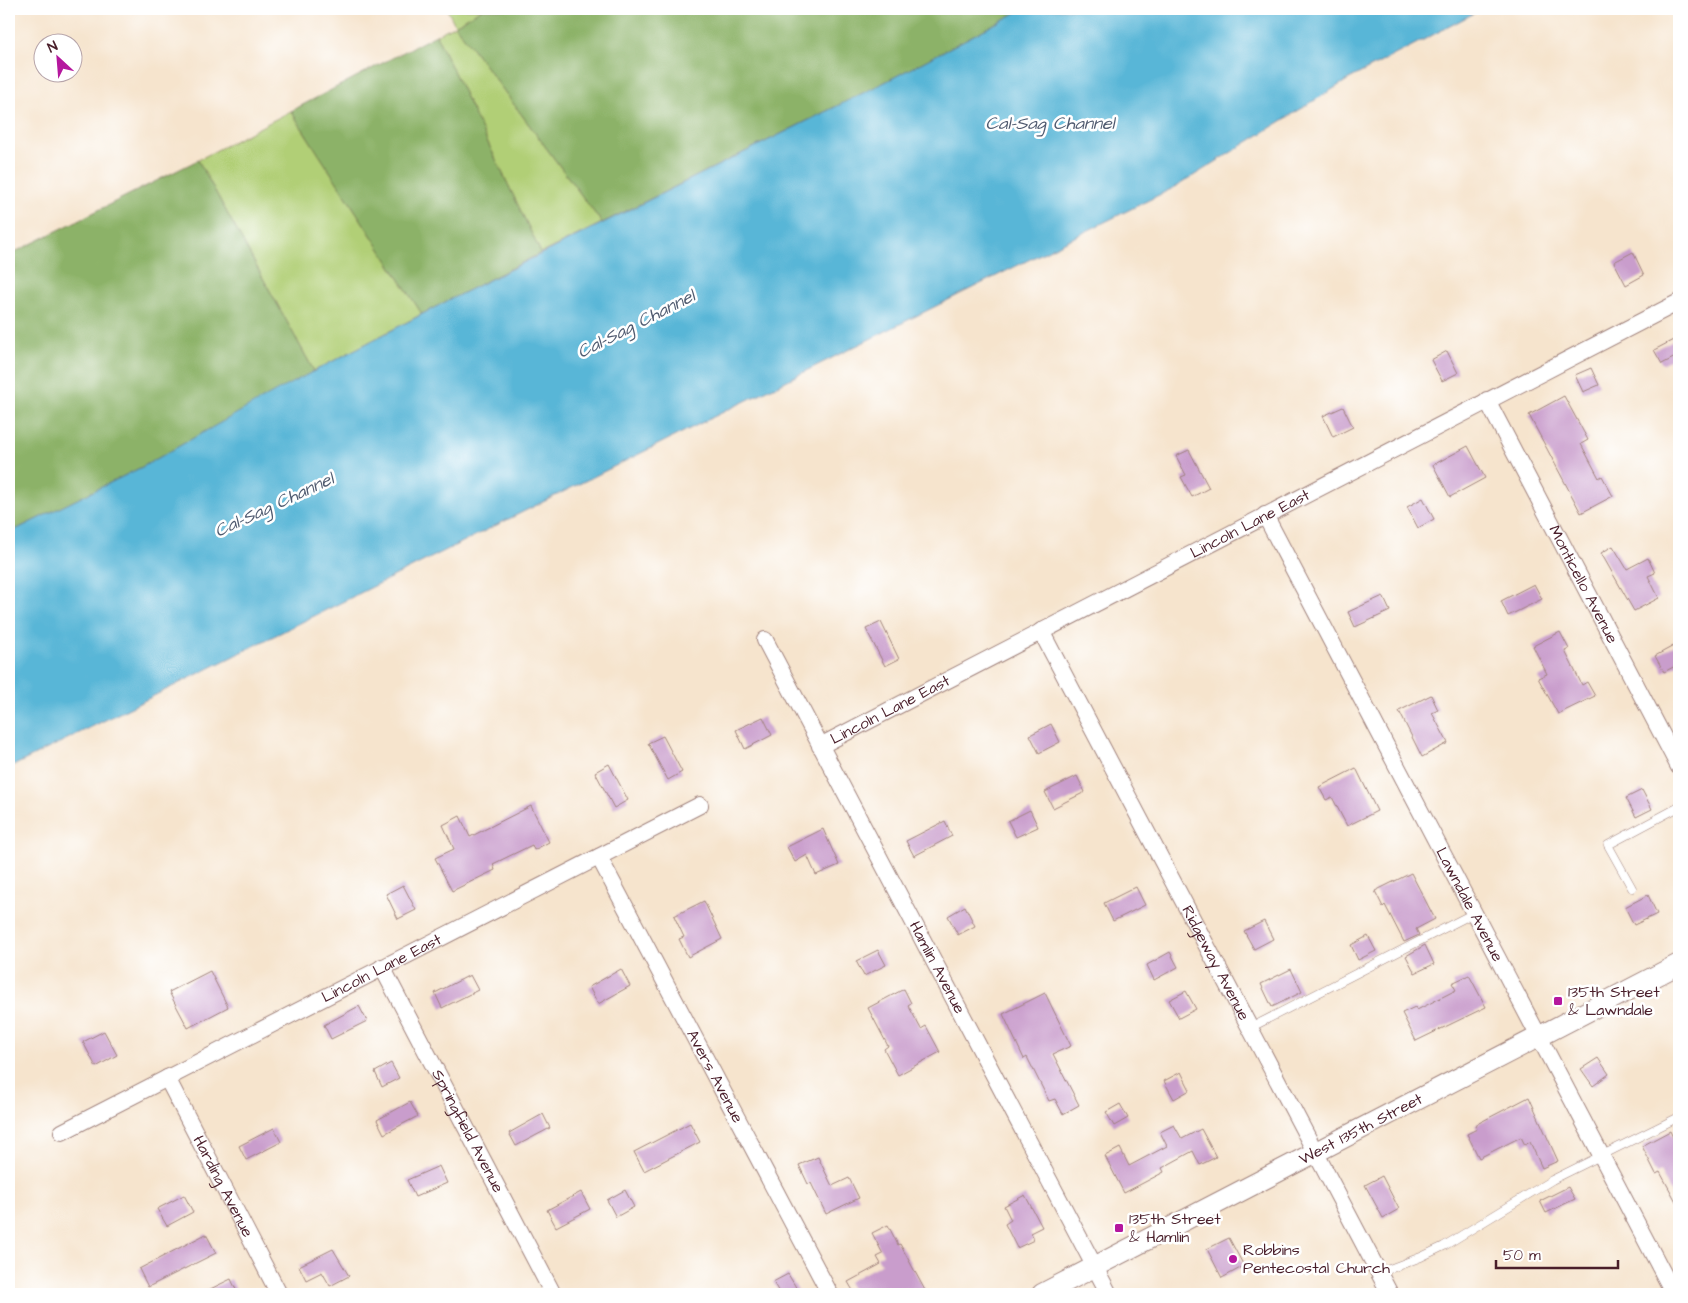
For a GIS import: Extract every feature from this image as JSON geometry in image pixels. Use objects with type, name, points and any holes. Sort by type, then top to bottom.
[{"type":"street","name":"Lincoln Lane East","points":[[820,746],[1679,302]]},
{"type":"street","name":"Monticello Avenue","points":[[1487,400],[1679,767]]},
{"type":"street","name":"Lawndale Avenue","points":[[1265,515],[1674,1294]]},
{"type":"street","name":"Ridgeway Avenue","points":[[1041,632],[1390,1294]]},
{"type":"street","name":"Hamlin Avenue","points":[[765,640],[1109,1294]]},
{"type":"street","name":"Lincoln Lane East","points":[[62,1132],[700,805]]},
{"type":"street","name":"Avers Avenue","points":[[599,857],[830,1294]]},
{"type":"street","name":"West 135th Street","points":[[1042,1294],[1679,964]]},
{"type":"street","name":"Springfield Avenue","points":[[382,967],[553,1294]]},
{"type":"street","name":"Harding Avenue","points":[[167,1078],[278,1294]]},
{"type":"lane","points":[[1632,888],[1608,845],[1679,807]]},
{"type":"lane","points":[[1250,1028],[1474,913]]},
{"type":"lane","points":[[1379,1273],[1444,1246],[1527,1194],[1679,1117]]},
{"type":"green space","points":[[447,9],[482,9],[455,25]]},
{"type":"green space","points":[[482,9],[1023,9],[887,81],[602,223],[455,25]]},
{"type":"green space","points":[[455,25],[602,223],[541,253],[436,35]]},
{"type":"green space","points":[[436,35],[541,253],[422,314],[291,111]]},
{"type":"green space","points":[[291,111],[422,314],[314,371],[198,160]]},
{"type":"green space","points":[[198,160],[314,371],[144,466],[9,533],[9,255]]},
{"type":"water","name":"Cal-Sag Channel","points":[[1023,9],[1482,9],[1349,79],[1177,186],[9,768],[9,533],[144,466],[280,389],[453,298],[887,81]]},
{"type":"building","points":[[1633,252],[1644,275],[1626,285],[1614,262]]},
{"type":"building","points":[[1679,337],[1679,355],[1662,364],[1654,350]]},
{"type":"building","points":[[1447,351],[1458,373],[1442,381],[1431,360]]},
{"type":"building","points":[[1591,368],[1599,385],[1583,392],[1575,375]]},
{"type":"building","points":[[1564,396],[1588,440],[1581,444],[1599,478],[1602,476],[1613,496],[1581,513],[1529,415]]},
{"type":"building","points":[[1343,407],[1353,427],[1333,437],[1323,416]]},
{"type":"building","points":[[1468,446],[1485,478],[1450,497],[1433,465]]},
{"type":"building","points":[[1189,450],[1209,488],[1192,497],[1181,477],[1186,475],[1176,456]]},
{"type":"building","points":[[1423,498],[1434,519],[1418,528],[1407,507]]},
{"type":"building","points":[[1613,546],[1627,569],[1648,558],[1655,573],[1648,576],[1659,598],[1634,611],[1601,553]]},
{"type":"building","points":[[1534,584],[1542,599],[1508,616],[1501,601]]},
{"type":"building","points":[[1383,596],[1390,611],[1355,627],[1348,612]]},
{"type":"building","points":[[881,622],[899,659],[885,666],[866,629]]},
{"type":"building","points":[[1560,632],[1569,649],[1565,651],[1582,685],[1587,682],[1595,696],[1558,714],[1538,678],[1547,674],[1533,646]]},
{"type":"building","points":[[1679,643],[1679,664],[1664,672],[1655,656]]},
{"type":"building","points":[[1431,695],[1438,710],[1432,713],[1448,743],[1422,757],[1399,711]]},
{"type":"building","points":[[763,717],[772,735],[745,749],[736,730]]},
{"type":"building","points":[[1051,724],[1060,742],[1039,753],[1030,735]]},
{"type":"building","points":[[663,736],[682,772],[668,780],[648,743]]},
{"type":"building","points":[[609,764],[628,800],[614,808],[595,772]]},
{"type":"building","points":[[1356,768],[1377,811],[1347,826],[1332,797],[1326,800],[1319,787]]},
{"type":"building","points":[[1077,776],[1085,792],[1053,808],[1045,792]]},
{"type":"building","points":[[1642,790],[1652,809],[1636,817],[1626,798]]},
{"type":"building","points":[[531,806],[549,842],[534,850],[532,845],[493,864],[495,870],[452,891],[435,858],[454,849],[443,825],[460,816],[470,837]]},
{"type":"building","points":[[1030,810],[1038,827],[1016,837],[1008,821]]},
{"type":"building","points":[[945,821],[952,836],[914,856],[906,841]]},
{"type":"building","points":[[823,829],[839,865],[816,875],[807,855],[795,862],[787,847]]},
{"type":"building","points":[[1411,873],[1435,919],[1416,929],[1419,935],[1404,942],[1385,905],[1383,907],[1375,891]]},
{"type":"building","points":[[403,885],[416,910],[398,919],[386,894]]},
{"type":"building","points":[[1136,887],[1145,905],[1113,921],[1104,903]]},
{"type":"building","points":[[1648,895],[1657,914],[1634,925],[1625,907]]},
{"type":"building","points":[[704,901],[722,939],[688,957],[679,939],[684,937],[674,916]]},
{"type":"building","points":[[965,906],[975,926],[958,935],[948,916]]},
{"type":"building","points":[[1264,921],[1273,939],[1254,949],[1244,931]]},
{"type":"building","points":[[1368,936],[1376,951],[1358,960],[1351,945]]},
{"type":"building","points":[[1425,945],[1434,964],[1415,973],[1406,956]]},
{"type":"building","points":[[878,950],[886,965],[864,976],[856,961]]},
{"type":"building","points":[[1170,952],[1178,967],[1154,980],[1147,965]]},
{"type":"building","points":[[621,969],[630,986],[598,1004],[589,987]]},
{"type":"building","points":[[1291,969],[1302,992],[1272,1007],[1261,984]]},
{"type":"building","points":[[210,971],[228,1007],[188,1028],[169,992]]},
{"type":"building","points":[[470,975],[478,990],[442,1008],[435,993]]},
{"type":"building","points":[[1469,975],[1486,1007],[1416,1041],[1402,1013],[1415,1007],[1417,1010],[1456,990],[1452,983]]},
{"type":"building","points":[[904,989],[911,1003],[908,1005],[921,1029],[926,1026],[940,1052],[898,1075],[884,1049],[888,1046],[868,1008]]},
{"type":"building","points":[[1186,991],[1196,1009],[1179,1018],[1169,1000]]},
{"type":"building","points":[[1045,993],[1071,1046],[1053,1054],[1079,1105],[1063,1114],[1055,1099],[1049,1101],[1027,1057],[1024,1059],[1003,1014]]},
{"type":"building","points":[[359,1006],[367,1021],[331,1039],[324,1025]]},
{"type":"building","points":[[104,1031],[117,1055],[96,1067],[83,1042]]},
{"type":"building","points":[[1598,1058],[1609,1074],[1593,1086],[1581,1069]]},
{"type":"building","points":[[391,1063],[399,1078],[382,1087],[375,1072]]},
{"type":"building","points":[[1181,1072],[1190,1090],[1174,1099],[1164,1081]]},
{"type":"building","points":[[1529,1097],[1558,1161],[1542,1168],[1530,1142],[1525,1145],[1521,1137],[1479,1158],[1467,1134],[1477,1129],[1475,1125]]},
{"type":"building","points":[[410,1102],[418,1116],[384,1134],[377,1120]]},
{"type":"building","points":[[1120,1104],[1128,1118],[1114,1126],[1106,1112]]},
{"type":"building","points":[[543,1114],[550,1128],[516,1146],[509,1133]]},
{"type":"building","points":[[690,1123],[700,1142],[644,1171],[634,1152]]},
{"type":"building","points":[[1174,1125],[1182,1139],[1201,1129],[1216,1157],[1200,1165],[1193,1151],[1162,1168],[1164,1172],[1124,1193],[1105,1156],[1120,1148],[1129,1166],[1167,1146],[1160,1132]]},
{"type":"building","points":[[274,1128],[281,1142],[246,1160],[239,1146]]},
{"type":"building","points":[[1670,1131],[1679,1150],[1679,1207],[1660,1172],[1656,1174],[1642,1146]]},
{"type":"building","points":[[818,1157],[832,1186],[849,1178],[859,1198],[826,1214],[811,1183],[808,1184],[799,1165]]},
{"type":"building","points":[[439,1166],[447,1183],[415,1197],[407,1180]]},
{"type":"building","points":[[1382,1176],[1399,1209],[1383,1218],[1365,1185]]},
{"type":"building","points":[[1568,1187],[1575,1199],[1546,1213],[1540,1201]]},
{"type":"building","points":[[625,1190],[634,1207],[616,1217],[607,1200]]},
{"type":"building","points":[[581,1192],[590,1209],[556,1227],[547,1210]]},
{"type":"building","points":[[184,1195],[193,1212],[167,1226],[157,1209]]},
{"type":"building","points":[[1025,1195],[1042,1227],[1030,1233],[1034,1240],[1017,1248],[1005,1224],[1011,1220],[1004,1206]]},
{"type":"building","points":[[888,1225],[927,1294],[855,1294],[848,1282],[881,1264],[877,1257],[883,1254],[872,1233]]},
{"type":"building","points":[[206,1234],[216,1253],[148,1287],[139,1269]]},
{"type":"building","points":[[1229,1238],[1244,1266],[1222,1278],[1207,1249]]},
{"type":"building","points":[[333,1249],[349,1276],[330,1286],[322,1272],[306,1280],[299,1266]]},
{"type":"building","points":[[788,1274],[800,1294],[780,1294],[773,1282]]},
{"type":"building","points":[[231,1279],[238,1294],[200,1294]]},
{"type":"place","name":"135th Street & Lawndale","points":[[1558,1001]]},
{"type":"place","name":"135th Street & Hamlin","points":[[1119,1228]]},
{"type":"place","name":"Robbins Pentecostal Church","points":[[1233,1259]]}]
